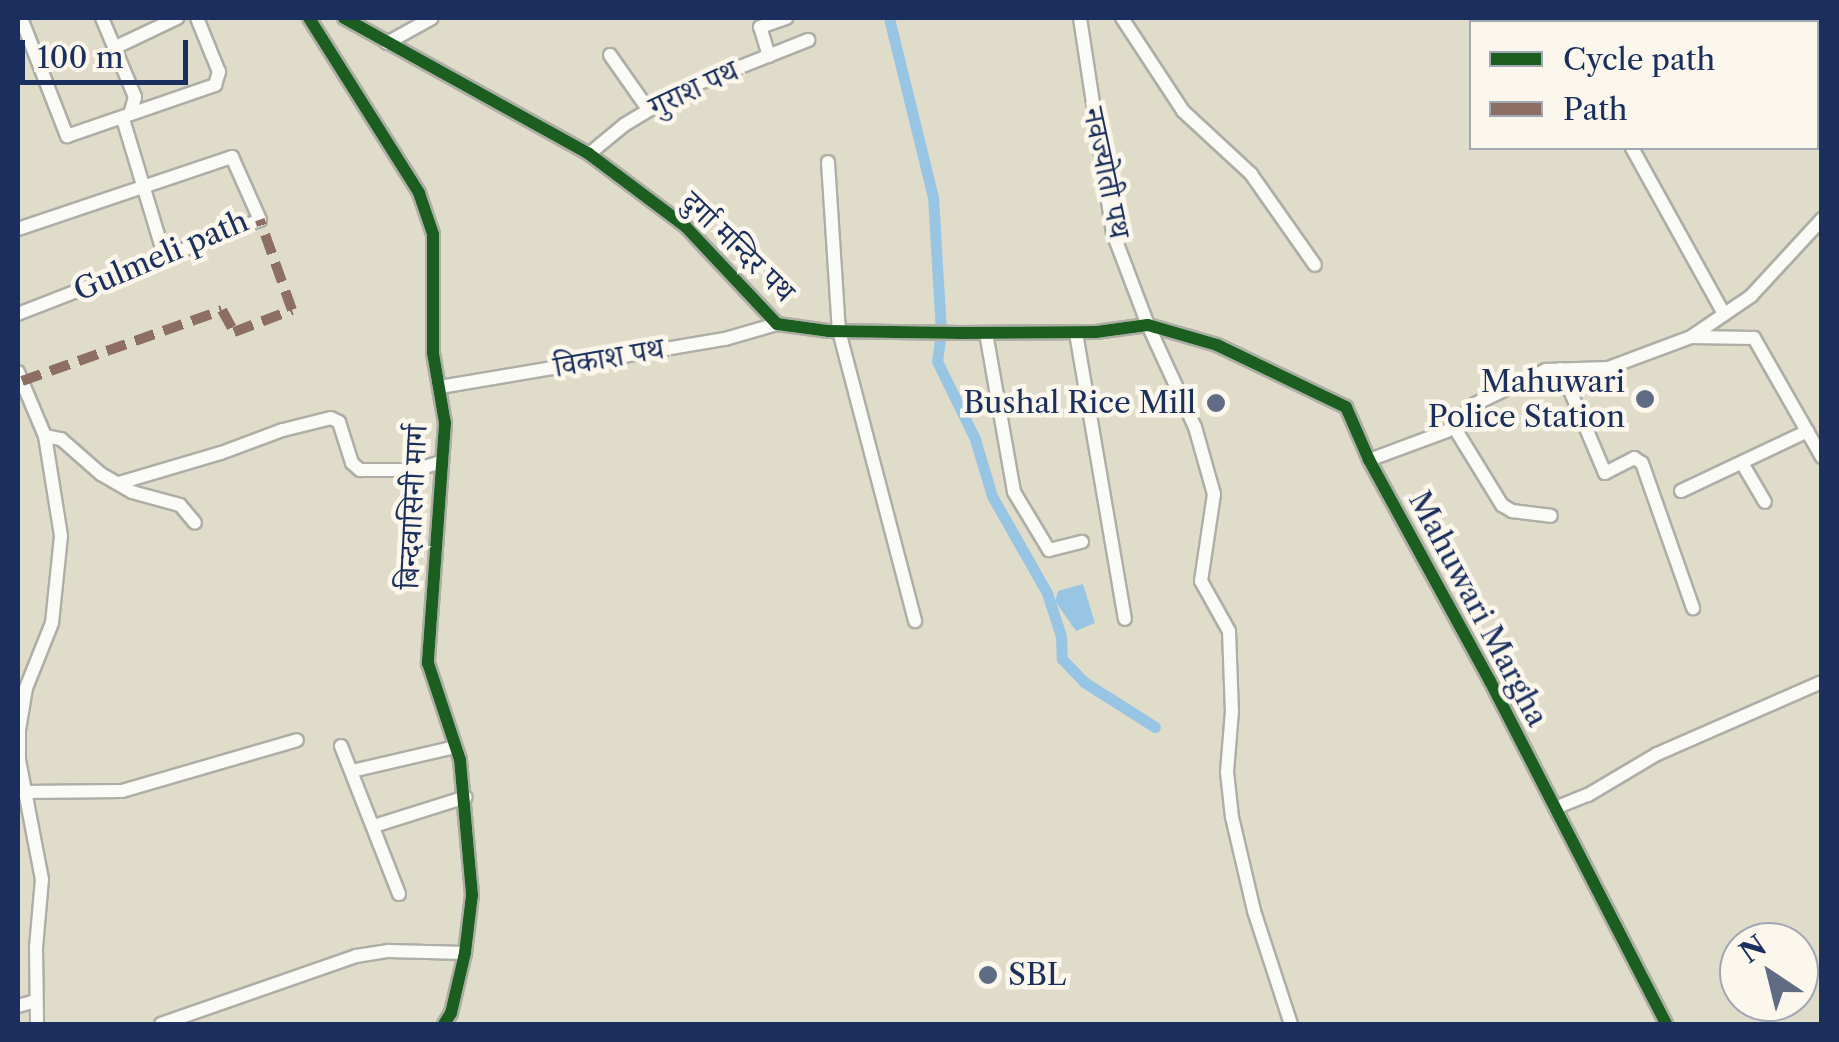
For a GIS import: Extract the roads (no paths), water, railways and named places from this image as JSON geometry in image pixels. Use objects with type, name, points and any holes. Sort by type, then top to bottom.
[{"type":"street","points":[[21,18],[67,136],[214,85],[219,72],[196,18]]},
{"type":"street","points":[[102,18],[135,97],[127,115],[165,258]]},
{"type":"street","points":[[116,47],[177,18]]},
{"type":"street","name":"बिन्दवासिनी मार्ग","points":[[309,18],[336,67],[382,129],[428,214],[434,254],[433,352],[446,423],[428,662],[466,796],[472,895],[465,953],[451,1013],[444,1024]]},
{"type":"street","name":"दुर्गा मन्दिर पथ","points":[[344,18],[589,154],[684,226],[777,324],[839,330],[986,333],[1076,333],[1148,326]]},
{"type":"street","points":[[387,43],[432,18]]},
{"type":"street","points":[[769,56],[760,27],[786,18]]},
{"type":"street","name":"नवज्योती पथ","points":[[1080,18],[1112,226],[1148,326],[1196,427],[1214,494],[1201,581],[1229,631],[1232,711],[1227,772],[1232,817],[1254,911],[1291,1024]]},
{"type":"street","points":[[1122,18],[1183,111],[1251,174],[1314,265]]},
{"type":"street","name":"गुराश पथ","points":[[589,154],[648,109],[808,40]]},
{"type":"street","points":[[610,55],[648,109]]},
{"type":"street","points":[[1633,150],[1724,314]]},
{"type":"street","name":"Gulmeli path","points":[[18,229],[232,157],[260,220],[18,314]]},
{"type":"street","points":[[828,162],[839,330],[916,621]]},
{"type":"street","points":[[1369,460],[1454,427],[1475,404],[1546,370],[1608,368],[1691,337],[1751,296],[1822,219]]},
{"type":"street","name":"विकाश पथ","points":[[440,387],[725,339],[777,324]]},
{"type":"street","name":"Mahuwari Margha","points":[[1148,326],[1217,345],[1346,407],[1369,460],[1556,808],[1666,1024]]},
{"type":"street","points":[[986,333],[1014,492],[1049,550],[1082,542]]},
{"type":"street","points":[[1076,333],[1125,619]]},
{"type":"street","points":[[1691,337],[1754,338],[1822,457]]},
{"type":"street","points":[[1561,369],[1605,473],[1634,458],[1642,462],[1693,608]]},
{"type":"street","points":[[18,372],[45,436],[62,536],[52,623],[20,709],[19,760],[42,880],[37,1024]]},
{"type":"street","points":[[118,483],[331,418],[339,422],[352,462],[360,470],[415,470],[441,462]]},
{"type":"street","points":[[1454,427],[1502,505],[1512,511],[1551,516]]},
{"type":"street","points":[[1681,491],[1808,432]]},
{"type":"street","points":[[45,436],[61,439],[118,483],[157,501],[180,505],[194,523]]},
{"type":"street","points":[[1742,464],[1766,502]]},
{"type":"street","points":[[1556,808],[1588,795],[1656,754],[1822,682]]},
{"type":"street","points":[[26,792],[122,790],[297,740]]},
{"type":"street","points":[[340,746],[400,894]]},
{"type":"street","points":[[352,770],[455,747]]},
{"type":"street","points":[[374,826],[466,796]]},
{"type":"street","points":[[162,1024],[356,956],[389,951],[465,953]]},
{"type":"street","points":[[18,1006],[36,1001]]},
{"type":"water","points":[[1083,584],[1095,623],[1076,631],[1055,601],[1058,591]]},
{"type":"waterway","points":[[889,18],[933,197],[941,333],[937,361],[975,439],[992,496],[1047,593],[1061,636],[1062,659],[1084,682],[1155,727]]},
{"type":"place","name":"Mahuwari Police Station","points":[[1645,399]]},
{"type":"place","name":"Bushal Rice Mill","points":[[1216,403]]},
{"type":"place","name":"SBL","points":[[988,975]]}]
